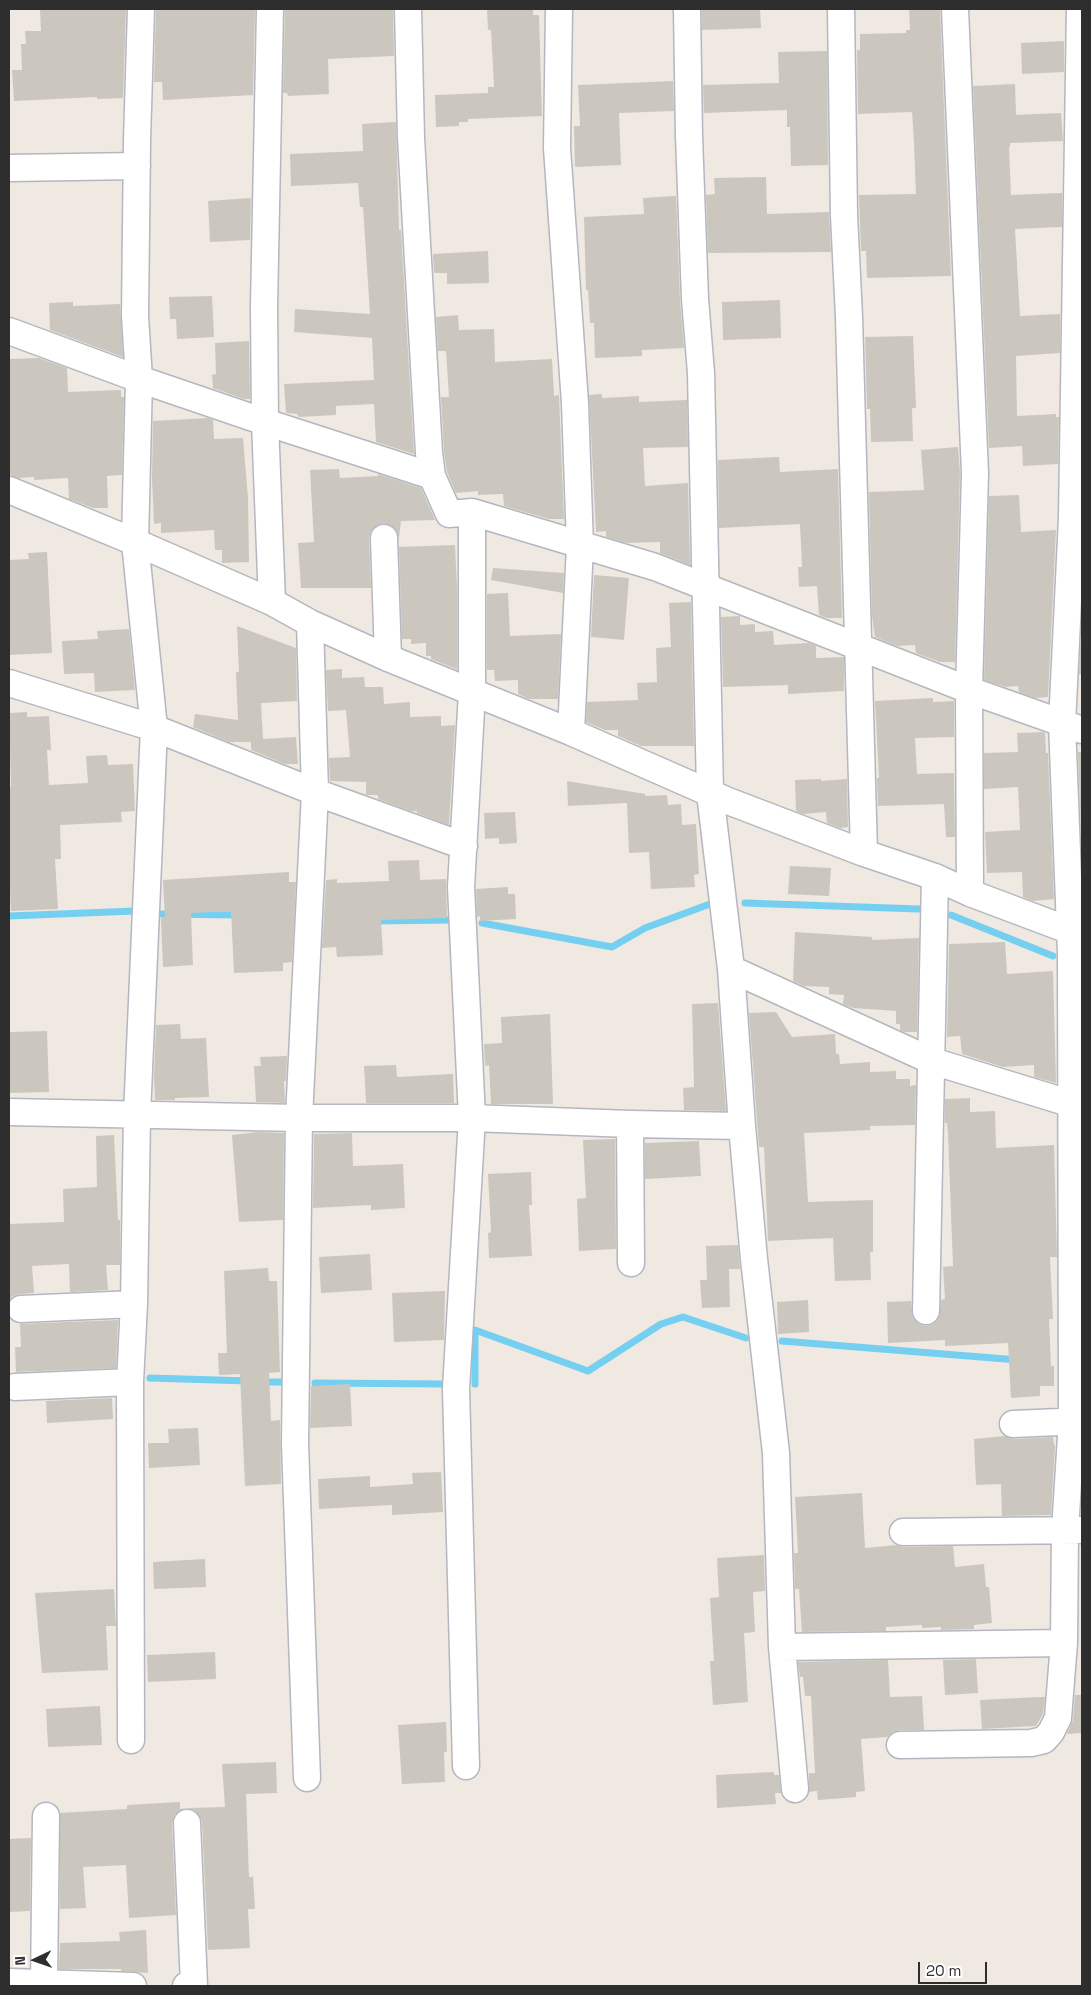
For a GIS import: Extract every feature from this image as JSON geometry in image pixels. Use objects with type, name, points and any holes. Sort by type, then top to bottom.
[{"type":"street","points":[[131,1740],[130,1382],[134,1304],[137,1115],[154,728],[135,542],[139,379],[135,316],[142,9]]},
{"type":"street","points":[[270,9],[264,307],[265,422],[272,602]]},
{"type":"street","points":[[408,9],[411,138],[432,476],[449,514],[472,512],[580,546],[656,567],[968,690],[1072,727]]},
{"type":"street","points":[[559,9],[557,148],[575,403],[580,546],[571,732]]},
{"type":"street","points":[[687,9],[695,299],[701,373],[710,793],[731,969],[754,1259],[776,1452],[782,1647],[795,1789]]},
{"type":"street","points":[[841,9],[844,216],[849,317],[864,853]]},
{"type":"street","points":[[955,9],[975,472],[968,690],[970,893]]},
{"type":"street","points":[[900,1745],[1030,1743],[1044,1740],[1051,1732],[1058,1718],[1074,1530],[1077,1421],[1077,1105],[1072,727],[1072,508],[1080,9]]},
{"type":"street","points":[[9,168],[137,166]]},
{"type":"street","points":[[9,331],[139,379],[432,476]]},
{"type":"street","points":[[9,490],[135,542],[272,602],[310,623],[388,658],[571,732],[710,793],[864,853],[935,877],[1075,946]]},
{"type":"street","points":[[466,1766],[456,1389],[472,1118],[461,887],[472,692],[472,512]]},
{"type":"street","points":[[384,538],[388,658]]},
{"type":"street","points":[[307,1778],[295,1444],[299,1118],[315,792],[310,623]]},
{"type":"street","points":[[9,683],[154,728],[315,792],[464,846]]},
{"type":"street","points":[[926,1311],[935,877]]},
{"type":"street","points":[[731,969],[932,1061],[1077,1105]]},
{"type":"street","points":[[9,1112],[299,1118],[472,1118],[742,1126]]},
{"type":"street","points":[[630,1124],[631,1263]]},
{"type":"street","points":[[21,1309],[134,1304]]},
{"type":"street","points":[[15,1387],[130,1382]]},
{"type":"street","points":[[1013,1424],[1077,1421]]},
{"type":"street","points":[[903,1532],[1074,1530]]},
{"type":"street","points":[[782,1647],[1064,1643]]},
{"type":"street","points":[[44,1984],[46,1816]]},
{"type":"street","points":[[186,1986],[194,1985],[187,1823]]},
{"type":"street","points":[[9,1982],[133,1986]]},
{"type":"building","points":[[40,9],[126,9],[123,98],[97,99],[97,97],[14,101],[12,70],[22,70],[21,44],[26,44],[25,31],[41,31]]},
{"type":"building","points":[[156,9],[255,9],[253,95],[163,100],[162,82],[154,82]]},
{"type":"building","points":[[285,9],[393,9],[394,56],[328,59],[329,94],[288,96],[287,93],[283,93]]},
{"type":"building","points":[[487,9],[533,9],[533,15],[539,15],[542,116],[468,119],[468,122],[459,122],[459,126],[436,127],[435,95],[488,93],[488,87],[494,87],[491,30],[488,30]]},
{"type":"building","points":[[702,9],[760,9],[761,28],[702,30]]},
{"type":"building","points":[[909,9],[940,9],[951,276],[867,278],[866,251],[861,251],[859,195],[916,194],[914,143],[912,112],[858,114],[857,50],[860,50],[860,34],[906,33],[906,30],[910,30]]},
{"type":"building","points":[[1064,41],[1064,72],[1022,74],[1021,43]]},
{"type":"building","points":[[827,51],[828,165],[791,166],[790,127],[787,127],[787,110],[704,113],[703,85],[779,83],[778,52]]},
{"type":"building","points":[[673,81],[674,111],[619,113],[621,165],[575,167],[574,126],[580,126],[578,85]]},
{"type":"building","points":[[1015,84],[1016,115],[1061,113],[1063,141],[1010,143],[1009,147],[1011,195],[1062,193],[1062,227],[1015,229],[1020,316],[1060,314],[1060,353],[1016,356],[1017,416],[1056,414],[1056,417],[1059,417],[1058,464],[1023,466],[1022,446],[989,448],[973,86]]},
{"type":"building","points":[[396,122],[399,230],[401,230],[414,454],[376,442],[374,404],[336,406],[336,415],[299,417],[297,414],[286,413],[284,384],[374,380],[372,338],[294,332],[295,309],[370,314],[363,207],[360,207],[358,183],[291,186],[290,154],[363,151],[362,124]]},
{"type":"building","points":[[766,177],[767,214],[829,212],[831,252],[708,253],[706,195],[715,194],[714,178]]},
{"type":"building","points":[[676,196],[684,348],[642,350],[642,356],[595,358],[594,323],[590,323],[588,290],[586,290],[584,217],[644,214],[643,198]]},
{"type":"building","points":[[251,198],[250,240],[210,242],[208,201]]},
{"type":"building","points":[[488,251],[489,283],[447,284],[447,273],[434,273],[433,254]]},
{"type":"building","points":[[212,296],[214,337],[177,339],[176,319],[170,319],[169,297]]},
{"type":"building","points":[[780,300],[781,338],[723,340],[722,302]]},
{"type":"building","points":[[73,302],[73,306],[120,304],[123,357],[50,330],[49,303]]},
{"type":"building","points":[[458,315],[459,330],[494,329],[495,362],[552,359],[554,396],[559,395],[564,519],[549,519],[504,506],[503,494],[478,495],[478,491],[456,493],[447,472],[444,452],[441,397],[449,397],[446,351],[438,351],[436,317]]},
{"type":"building","points":[[913,336],[916,408],[912,408],[913,441],[871,442],[870,409],[867,409],[865,337]]},
{"type":"building","points":[[249,341],[250,399],[244,399],[213,388],[212,375],[216,374],[215,343]]},
{"type":"building","points":[[39,358],[67,368],[68,392],[121,390],[121,397],[124,397],[122,475],[107,476],[108,508],[93,508],[69,499],[68,478],[34,480],[34,477],[18,478],[9,475],[9,359]]},
{"type":"building","points":[[602,394],[602,398],[639,396],[639,402],[687,400],[688,447],[643,448],[645,486],[688,483],[690,565],[660,553],[660,542],[627,543],[606,537],[606,531],[596,532],[589,395]]},
{"type":"building","points":[[208,418],[213,420],[214,439],[243,438],[248,498],[249,562],[222,563],[222,550],[215,550],[214,530],[161,533],[161,523],[154,524],[152,479],[153,421]]},
{"type":"building","points":[[958,447],[960,473],[955,662],[940,662],[916,653],[915,645],[897,646],[875,637],[872,616],[869,492],[924,490],[921,450]]},
{"type":"building","points":[[779,457],[780,472],[838,469],[842,618],[827,618],[819,615],[817,586],[799,587],[798,567],[802,567],[800,524],[719,528],[718,460]]},
{"type":"building","points":[[339,469],[340,478],[378,476],[378,474],[421,488],[435,520],[401,521],[399,538],[396,530],[391,525],[383,523],[371,531],[369,538],[371,588],[301,588],[298,543],[314,542],[310,470]]},
{"type":"building","points":[[1019,495],[1021,532],[1056,530],[1048,697],[1035,698],[1019,692],[1018,686],[1006,687],[984,680],[989,496]]},
{"type":"building","points":[[455,545],[457,669],[431,659],[431,656],[426,656],[426,643],[411,644],[411,639],[402,639],[399,547]]},
{"type":"building","points":[[47,552],[52,653],[9,655],[9,560],[29,559],[28,553]]},
{"type":"building","points":[[493,568],[564,573],[563,593],[491,580]]},
{"type":"building","points":[[594,575],[629,578],[624,640],[591,637]]},
{"type":"building","points":[[508,593],[510,636],[561,634],[558,699],[529,699],[518,694],[518,680],[495,681],[494,670],[487,670],[487,594]]},
{"type":"building","points":[[691,602],[694,746],[641,746],[618,736],[618,730],[605,730],[586,722],[587,702],[638,700],[637,683],[657,682],[656,648],[671,647],[669,603]]},
{"type":"building","points":[[740,616],[740,625],[755,624],[755,632],[773,631],[774,645],[808,643],[816,646],[816,658],[844,657],[844,691],[788,694],[788,685],[723,687],[721,617]]},
{"type":"building","points":[[1082,616],[1082,674],[1079,674]]},
{"type":"building","points":[[237,626],[296,648],[297,701],[261,703],[263,739],[296,737],[298,764],[285,764],[251,750],[251,742],[229,742],[193,727],[195,714],[238,720],[236,672],[239,672]]},
{"type":"building","points":[[129,629],[135,690],[95,692],[94,673],[64,674],[62,641],[98,639],[97,631]]},
{"type":"building","points":[[342,669],[342,678],[364,677],[365,687],[383,687],[384,704],[410,702],[410,717],[441,716],[441,726],[455,725],[449,825],[417,813],[417,811],[411,811],[378,799],[378,795],[366,795],[366,782],[330,781],[329,758],[350,757],[346,710],[328,711],[326,670]]},
{"type":"building","points":[[933,698],[933,702],[954,701],[954,737],[915,738],[917,774],[954,773],[955,837],[946,837],[944,804],[878,806],[877,778],[879,778],[875,701]]},
{"type":"building","points":[[27,712],[27,717],[49,716],[51,750],[47,750],[49,785],[88,783],[86,756],[107,755],[108,765],[133,764],[135,811],[121,812],[122,822],[60,825],[61,859],[55,859],[58,909],[11,911],[9,874],[9,787],[11,787],[9,713]]},
{"type":"building","points":[[1017,733],[1045,733],[1046,753],[1048,753],[1054,899],[1033,901],[1023,897],[1022,872],[987,873],[985,832],[1020,830],[1018,787],[984,789],[984,753],[1018,752]]},
{"type":"building","points":[[1078,752],[1082,752],[1082,857]]},
{"type":"building","points":[[821,779],[821,781],[847,779],[848,827],[840,828],[827,823],[826,812],[803,814],[796,811],[795,780]]},
{"type":"building","points":[[567,781],[645,794],[645,796],[667,795],[668,805],[681,804],[682,825],[696,824],[699,874],[694,875],[695,887],[651,889],[649,852],[629,853],[627,803],[568,806]]},
{"type":"building","points":[[515,812],[517,843],[499,844],[499,838],[485,839],[484,813]]},
{"type":"building","points":[[419,860],[420,880],[446,879],[447,918],[381,920],[383,955],[337,957],[336,947],[322,948],[326,880],[337,879],[337,883],[389,881],[388,861]]},
{"type":"building","points":[[790,866],[831,868],[829,896],[788,894]]},
{"type":"building","points":[[289,872],[289,882],[296,882],[292,962],[283,963],[283,971],[234,973],[231,911],[191,913],[193,965],[163,967],[161,918],[165,918],[163,880]]},
{"type":"building","points":[[508,887],[508,894],[515,894],[516,919],[480,921],[480,916],[477,917],[476,889]]},
{"type":"building","points":[[795,932],[872,937],[872,940],[919,938],[917,1032],[904,1032],[900,1030],[900,1024],[896,1024],[896,1011],[853,1008],[843,1004],[844,995],[829,994],[829,987],[804,986],[793,981]]},
{"type":"building","points":[[1005,942],[1007,974],[1053,971],[1056,1083],[1034,1077],[1034,1065],[1003,1067],[962,1054],[960,1036],[947,1037],[949,944]]},
{"type":"building","points":[[718,1003],[726,1111],[684,1110],[683,1088],[694,1087],[692,1004]]},
{"type":"building","points":[[776,1012],[792,1037],[835,1034],[836,1054],[839,1054],[840,1064],[870,1062],[870,1072],[896,1071],[896,1079],[910,1079],[910,1086],[916,1085],[915,1125],[870,1126],[870,1130],[804,1133],[808,1202],[873,1200],[873,1252],[870,1252],[871,1280],[835,1281],[833,1238],[768,1241],[764,1147],[759,1147],[749,1013]]},
{"type":"building","points":[[550,1014],[553,1104],[491,1104],[489,1065],[485,1066],[484,1044],[502,1043],[501,1017]]},
{"type":"building","points":[[180,1024],[181,1039],[206,1038],[209,1097],[155,1100],[156,1025]]},
{"type":"building","points":[[47,1031],[49,1092],[9,1093],[9,1032]]},
{"type":"building","points":[[287,1056],[286,1081],[284,1081],[285,1103],[256,1102],[254,1066],[261,1066],[260,1057]]},
{"type":"building","points":[[396,1065],[397,1077],[453,1074],[454,1103],[366,1103],[364,1066]]},
{"type":"building","points":[[970,1098],[970,1112],[995,1111],[996,1148],[1054,1145],[1057,1257],[1050,1257],[1053,1319],[1049,1319],[1051,1366],[1054,1366],[1054,1386],[1040,1386],[1040,1396],[1011,1398],[1008,1343],[945,1346],[945,1340],[888,1343],[887,1302],[911,1301],[913,1318],[919,1324],[925,1326],[933,1324],[939,1318],[941,1300],[945,1299],[943,1267],[953,1266],[945,1099]]},
{"type":"building","points":[[258,1132],[284,1133],[283,1220],[239,1222],[232,1135]]},
{"type":"building","points":[[352,1133],[353,1166],[403,1164],[405,1208],[371,1210],[371,1205],[313,1208],[314,1134]]},
{"type":"building","points":[[114,1135],[118,1220],[120,1220],[120,1265],[106,1265],[108,1290],[70,1292],[69,1264],[32,1266],[34,1293],[13,1296],[9,1301],[9,1224],[64,1222],[63,1189],[97,1187],[96,1136]]},
{"type":"building","points":[[615,1139],[616,1249],[579,1251],[577,1199],[586,1198],[583,1140]]},
{"type":"building","points":[[699,1141],[701,1176],[645,1179],[645,1143]]},
{"type":"building","points":[[531,1172],[532,1205],[529,1205],[532,1256],[489,1258],[488,1233],[491,1232],[488,1174]]},
{"type":"building","points":[[738,1245],[740,1269],[729,1269],[730,1307],[702,1308],[700,1280],[707,1280],[706,1246]]},
{"type":"building","points":[[370,1254],[372,1290],[321,1293],[319,1257]]},
{"type":"building","points":[[268,1268],[269,1281],[277,1281],[280,1372],[269,1373],[271,1421],[280,1420],[281,1484],[245,1486],[240,1374],[219,1375],[218,1353],[227,1353],[224,1271]]},
{"type":"building","points":[[445,1291],[444,1340],[394,1342],[392,1293]]},
{"type":"building","points":[[808,1300],[809,1332],[778,1334],[777,1302]]},
{"type":"building","points":[[118,1320],[116,1368],[16,1372],[15,1347],[21,1347],[20,1324]]},
{"type":"building","points":[[350,1384],[352,1426],[310,1428],[311,1386]]},
{"type":"building","points":[[112,1398],[113,1419],[47,1423],[46,1401]]},
{"type":"building","points":[[198,1428],[200,1465],[149,1468],[148,1443],[169,1443],[168,1429]]},
{"type":"building","points":[[1005,1436],[1014,1439],[1053,1437],[1055,1445],[1051,1515],[1002,1516],[1001,1484],[976,1485],[974,1439]]},
{"type":"building","points":[[441,1472],[443,1512],[392,1515],[392,1505],[319,1509],[318,1479],[370,1476],[370,1487],[413,1484],[412,1473]]},
{"type":"building","points":[[862,1493],[865,1548],[897,1545],[903,1547],[953,1546],[955,1567],[984,1564],[986,1587],[989,1587],[992,1623],[974,1625],[974,1629],[941,1630],[941,1627],[922,1628],[922,1625],[886,1627],[886,1631],[802,1632],[799,1589],[795,1589],[794,1553],[798,1553],[795,1497]]},
{"type":"building","points":[[764,1555],[765,1591],[753,1592],[755,1632],[744,1633],[748,1702],[713,1705],[710,1661],[714,1661],[710,1598],[719,1597],[717,1558]]},
{"type":"building","points":[[205,1559],[206,1587],[154,1589],[153,1562]]},
{"type":"building","points":[[114,1589],[116,1626],[106,1626],[108,1670],[42,1673],[35,1593]]},
{"type":"building","points":[[215,1652],[216,1679],[148,1682],[147,1655]]},
{"type":"building","points":[[976,1659],[978,1693],[945,1695],[943,1660]]},
{"type":"building","points":[[888,1660],[890,1697],[922,1696],[924,1730],[900,1730],[893,1732],[887,1737],[861,1739],[865,1791],[856,1792],[856,1797],[818,1800],[817,1791],[809,1792],[809,1773],[815,1773],[811,1696],[805,1696],[803,1677],[800,1677],[798,1662]]},
{"type":"building","points":[[1075,1695],[1082,1695],[1082,1733],[1067,1734],[1073,1720]]},
{"type":"building","points":[[1045,1697],[1043,1714],[1036,1726],[982,1729],[980,1700]]},
{"type":"building","points":[[100,1706],[102,1745],[48,1747],[46,1709]]},
{"type":"building","points":[[446,1722],[445,1782],[402,1784],[398,1725]]},
{"type":"building","points":[[276,1762],[277,1793],[246,1794],[249,1877],[253,1877],[255,1909],[248,1909],[250,1948],[208,1950],[202,1822],[194,1810],[188,1808],[225,1807],[222,1764]]},
{"type":"building","points":[[774,1772],[774,1775],[779,1775],[781,1793],[775,1793],[776,1804],[717,1808],[716,1775]]},
{"type":"building","points":[[180,1802],[180,1809],[185,1808],[174,1816],[172,1824],[176,1915],[129,1918],[126,1865],[83,1867],[86,1908],[60,1909],[60,1813],[127,1809],[127,1805]]},
{"type":"building","points":[[31,1838],[30,1911],[9,1912],[9,1839]]},
{"type":"building","points":[[146,1930],[148,1973],[121,1971],[121,1969],[59,1969],[60,1943],[120,1941],[119,1932]]},
{"type":"waterway","points":[[745,903],[919,909]]},
{"type":"waterway","points":[[482,923],[612,947],[645,928],[710,904]]},
{"type":"waterway","points":[[9,916],[135,911]]},
{"type":"waterway","points":[[158,914],[239,915]]},
{"type":"waterway","points":[[951,915],[1053,956]]},
{"type":"waterway","points":[[373,921],[452,920]]},
{"type":"waterway","points":[[475,1384],[475,1330],[588,1371],[661,1324],[683,1317],[746,1338]]},
{"type":"waterway","points":[[782,1341],[1018,1360]]},
{"type":"waterway","points":[[150,1378],[249,1381]]},
{"type":"waterway","points":[[260,1382],[283,1382]]},
{"type":"waterway","points":[[315,1383],[447,1384]]}]
